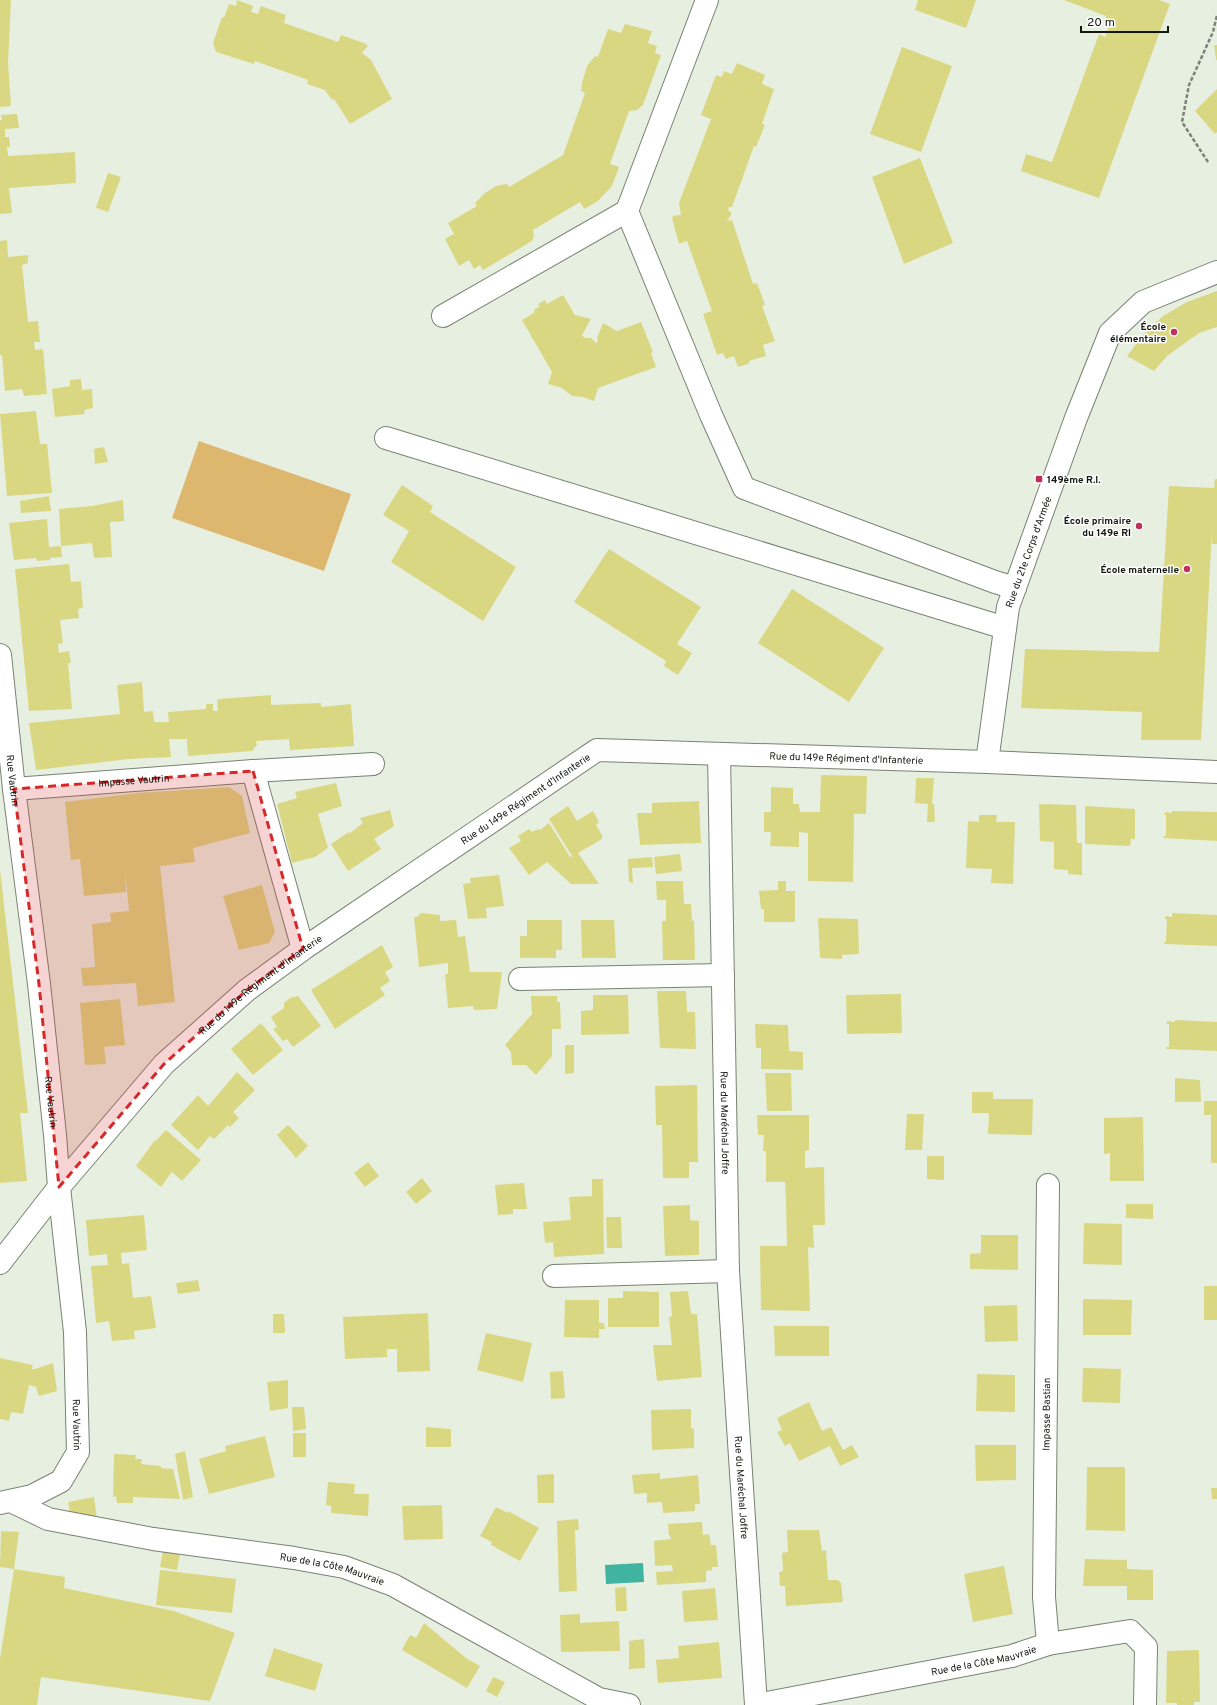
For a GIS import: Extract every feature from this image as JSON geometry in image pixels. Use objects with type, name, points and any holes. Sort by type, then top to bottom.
[{"type":"street","points":[[444,316],[627,211],[707,0]]},
{"type":"street","points":[[627,211],[711,415],[744,488],[995,582],[1015,588]]},
{"type":"street","name":"Rue du 21e Corps d'Armée","points":[[987,762],[1008,607],[1076,418],[1110,333],[1143,302],[1217,272]]},
{"type":"street","points":[[386,438],[1005,628]]},
{"type":"street","name":"Rue Vautrin","points":[[0,655],[14,789],[39,984],[75,1332],[78,1452],[61,1481],[32,1496],[5,1502]]},
{"type":"street","name":"Rue du 149e Régiment d'Infanterie","points":[[0,1263],[59,1187],[164,1064],[247,990],[303,949],[597,750],[987,762],[1217,772]]},
{"type":"street","name":"Rue du Maréchal Joffre","points":[[719,754],[728,1270],[756,1705]]},
{"type":"street","name":"Impasse Vautrin","points":[[14,789],[253,771],[373,764]]},
{"type":"street","points":[[253,771],[303,949]]},
{"type":"street","points":[[520,979],[723,976]]},
{"type":"street","name":"Impasse Bastian","points":[[1048,1185],[1044,1596],[1048,1644]]},
{"type":"street","points":[[554,1276],[728,1270]]},
{"type":"street","name":"Rue de la Côte Mauvraie","points":[[5,1502],[48,1519],[153,1539],[294,1558],[344,1567],[393,1585],[599,1699],[629,1705]]},
{"type":"street","name":"Rue de la Côte Mauvraie","points":[[756,1705],[1012,1656],[1048,1644],[1130,1631],[1146,1647],[1145,1705]]},
{"type":"path","points":[[1208,162],[1182,122],[1188,85],[1213,32],[1217,16]]},
{"type":"highlighted area","points":[[253,771],[303,949],[247,990],[164,1064],[59,1187],[39,984],[14,789]]},
{"type":"shaded area","points":[[199,441],[351,494],[324,571],[172,518]]},
{"type":"water","points":[[643,1563],[644,1582],[606,1584],[605,1565]]},
{"type":"building","points":[[0,0],[11,0],[8,62],[11,106],[0,107]]},
{"type":"building","points":[[237,0],[253,6],[251,12],[258,14],[261,6],[286,15],[284,23],[338,42],[341,35],[364,43],[368,46],[362,53],[371,60],[392,99],[350,124],[334,99],[332,100],[325,90],[307,84],[308,80],[255,61],[254,64],[216,52],[213,43],[222,17],[224,18],[229,4],[236,6]]},
{"type":"building","points":[[918,0],[976,0],[966,28],[915,10]]},
{"type":"building","points":[[1064,0],[1159,0],[1170,4],[1099,198],[1021,171],[1026,154],[1052,162],[1099,34],[1105,37],[1111,21],[1105,18],[1106,16]]},
{"type":"building","points":[[625,24],[652,31],[648,43],[657,46],[655,53],[661,55],[643,105],[637,110],[629,111],[610,164],[619,167],[612,186],[598,201],[584,209],[580,202],[533,230],[534,236],[532,241],[483,270],[480,265],[474,269],[469,260],[459,266],[445,239],[454,234],[448,223],[477,206],[475,203],[485,193],[496,186],[507,184],[509,187],[563,155],[585,93],[581,91],[587,66],[595,56],[598,57],[608,29],[621,33]]},
{"type":"building","points":[[1214,45],[1217,45],[1217,60],[1216,60]]},
{"type":"building","points":[[902,47],[952,66],[921,152],[870,134]]},
{"type":"building","points":[[737,63],[765,75],[762,84],[774,89],[762,124],[765,125],[756,147],[754,146],[732,207],[729,207],[728,210],[731,215],[727,221],[732,220],[753,284],[757,283],[765,305],[762,306],[775,341],[763,345],[766,356],[749,361],[750,363],[738,367],[734,356],[726,359],[723,353],[717,355],[703,314],[712,311],[687,241],[679,244],[672,218],[673,216],[681,215],[679,203],[711,119],[701,115],[716,75],[722,77],[724,71],[732,74]]},
{"type":"building","points":[[1217,89],[1217,132],[1215,134],[1195,111]]},
{"type":"building","points":[[17,114],[19,128],[5,129],[5,137],[9,137],[10,147],[7,147],[8,156],[75,152],[76,183],[9,188],[12,213],[0,214],[0,120],[2,120],[1,115]]},
{"type":"building","points":[[920,158],[953,243],[904,264],[872,177]]},
{"type":"building","points":[[108,173],[121,177],[108,212],[96,208]]},
{"type":"building","points":[[7,240],[8,257],[28,255],[28,263],[22,265],[28,322],[38,321],[40,342],[34,342],[35,350],[43,349],[47,394],[24,396],[22,389],[5,391],[2,355],[0,355],[0,241]]},
{"type":"building","name":"École élémentaire","points":[[1217,291],[1217,327],[1199,333],[1167,356],[1154,371],[1127,356],[1142,336],[1163,316],[1187,302]]},
{"type":"building","points":[[563,295],[575,315],[591,319],[582,335],[585,338],[591,338],[596,343],[598,341],[597,338],[603,323],[617,331],[641,322],[653,352],[651,353],[656,367],[598,388],[594,401],[583,397],[572,396],[562,388],[548,384],[552,372],[522,320],[535,312],[534,310],[540,306],[538,304],[545,300],[547,304]]},
{"type":"building","points":[[81,379],[82,390],[92,389],[93,408],[84,410],[85,414],[55,417],[52,389],[70,386],[70,380]]},
{"type":"building","points":[[36,411],[40,444],[47,444],[52,493],[7,496],[0,414]]},
{"type":"building","points":[[104,447],[108,462],[95,464],[94,449]]},
{"type":"building","name":"École maternelle","points":[[1215,479],[1217,479],[1217,544],[1212,544],[1212,529],[1201,740],[1141,740],[1142,712],[1021,708],[1025,649],[1159,652],[1169,486],[1214,488]]},
{"type":"building","points":[[402,485],[433,506],[430,512],[516,567],[483,621],[391,562],[409,531],[383,515]]},
{"type":"building","points":[[49,496],[51,511],[21,513],[20,501]]},
{"type":"building","points":[[123,500],[124,521],[110,522],[112,557],[94,558],[92,543],[61,546],[59,509],[92,506]]},
{"type":"building","points":[[47,519],[49,547],[61,546],[62,557],[37,561],[36,558],[14,560],[9,523]]},
{"type":"building","points":[[609,549],[701,607],[677,644],[692,653],[678,675],[664,666],[666,661],[574,602]]},
{"type":"building","points":[[69,564],[71,582],[81,581],[83,608],[78,609],[79,618],[60,620],[63,643],[58,644],[59,653],[69,651],[71,663],[68,663],[72,709],[29,711],[15,569]]},
{"type":"building","points":[[792,589],[884,648],[849,702],[758,643]]},
{"type":"building","points":[[142,682],[144,712],[153,711],[154,722],[169,722],[168,712],[206,709],[206,704],[213,704],[213,711],[218,711],[217,700],[219,699],[271,695],[271,705],[321,703],[321,707],[351,704],[354,746],[290,750],[289,739],[256,741],[257,745],[252,751],[188,756],[187,739],[169,739],[171,757],[129,759],[36,770],[29,723],[120,714],[117,685]]},
{"type":"building","points":[[821,775],[867,776],[866,814],[854,814],[853,882],[808,881],[808,833],[799,832],[799,847],[770,846],[771,832],[764,832],[764,812],[771,812],[771,787],[793,788],[793,804],[799,804],[800,812],[820,812]]},
{"type":"building","points":[[916,778],[934,778],[932,804],[934,804],[935,822],[927,822],[928,804],[915,803]]},
{"type":"building","points":[[336,783],[342,806],[318,814],[328,848],[315,857],[292,863],[277,804],[297,798],[295,792]]},
{"type":"building","points":[[229,787],[242,796],[250,833],[193,848],[195,862],[160,866],[175,1002],[138,1006],[136,983],[83,986],[81,968],[95,967],[92,924],[111,922],[110,913],[129,911],[125,870],[126,892],[84,896],[80,859],[71,860],[65,802],[138,793]]},
{"type":"building","points":[[699,801],[701,843],[640,845],[637,813],[652,813],[652,803]]},
{"type":"building","points":[[1039,804],[1076,805],[1077,843],[1082,843],[1082,875],[1068,874],[1068,870],[1054,869],[1054,842],[1040,841]]},
{"type":"building","points":[[568,806],[577,821],[593,811],[599,822],[596,825],[602,835],[602,839],[578,853],[599,884],[571,884],[547,862],[529,875],[509,848],[521,841],[518,836],[529,829],[532,832],[538,829],[540,830],[549,823],[570,857],[572,856],[549,819]]},
{"type":"building","points":[[1085,806],[1135,809],[1135,839],[1131,839],[1130,846],[1085,844]]},
{"type":"building","points":[[390,810],[394,826],[374,839],[381,849],[348,871],[331,844],[349,832],[349,834],[363,823],[360,818]]},
{"type":"building","points":[[1172,811],[1217,812],[1217,841],[1163,838],[1166,836],[1165,812],[1172,813]]},
{"type":"building","points":[[979,815],[997,815],[996,822],[1015,822],[1013,884],[991,883],[992,869],[966,868],[968,821],[979,822]]},
{"type":"building","points":[[680,854],[682,871],[656,874],[654,857]]},
{"type":"building","points":[[652,857],[653,867],[632,868],[633,883],[629,882],[628,859]]},
{"type":"building","points":[[0,870],[28,1113],[20,1113],[27,1181],[0,1183]]},
{"type":"building","points":[[499,875],[504,906],[486,908],[487,918],[468,919],[463,884],[471,883],[470,878]]},
{"type":"building","points":[[656,881],[683,881],[684,904],[691,904],[692,921],[694,920],[695,960],[663,960],[662,921],[666,921],[666,900],[657,900]]},
{"type":"building","points":[[778,881],[786,881],[786,891],[795,891],[795,922],[764,922],[764,909],[761,909],[759,891],[778,890]]},
{"type":"building","points":[[262,885],[275,932],[269,943],[239,950],[223,896]]},
{"type":"building","points":[[421,913],[440,915],[440,921],[456,920],[458,937],[465,936],[470,972],[502,972],[497,1009],[474,1010],[473,1006],[448,1008],[445,974],[448,974],[448,963],[419,967],[414,917],[417,917]]},
{"type":"building","points":[[1172,913],[1217,915],[1217,946],[1164,944],[1164,942],[1166,942],[1167,919],[1165,919],[1165,916],[1172,917]]},
{"type":"building","points":[[818,918],[858,919],[859,954],[842,955],[842,959],[820,958]]},
{"type":"building","points":[[527,920],[562,920],[562,950],[556,950],[556,958],[520,958],[520,936],[527,936]]},
{"type":"building","points":[[581,920],[614,920],[616,958],[582,958]]},
{"type":"building","points":[[382,945],[393,967],[385,972],[390,981],[380,988],[385,995],[335,1029],[311,990]]},
{"type":"building","points":[[657,991],[686,991],[687,1012],[695,1012],[696,1049],[660,1048]]},
{"type":"building","points":[[901,994],[902,1033],[847,1034],[846,995]]},
{"type":"building","points":[[593,995],[628,995],[629,1034],[581,1035],[581,1011],[593,1010]]},
{"type":"building","points":[[298,996],[321,1026],[293,1047],[287,1039],[283,1041],[273,1029],[277,1027],[271,1017],[284,1008],[284,1003],[290,998]]},
{"type":"building","points":[[531,996],[557,996],[557,1002],[560,1002],[561,1029],[552,1029],[552,1056],[536,1075],[526,1065],[512,1065],[511,1052],[505,1045],[532,1014]]},
{"type":"building","points":[[120,999],[125,1045],[104,1047],[106,1064],[85,1065],[80,1003]]},
{"type":"building","points":[[1175,1020],[1217,1022],[1217,1051],[1166,1049],[1166,1047],[1169,1047],[1169,1024],[1167,1024],[1167,1021],[1175,1022]]},
{"type":"building","points":[[261,1023],[283,1050],[253,1075],[231,1049]]},
{"type":"building","points":[[755,1024],[788,1025],[789,1051],[803,1052],[803,1070],[761,1069],[761,1048],[756,1048]]},
{"type":"building","points":[[565,1045],[574,1045],[574,1073],[565,1074]]},
{"type":"building","points":[[237,1072],[255,1090],[233,1112],[239,1118],[230,1127],[228,1125],[214,1139],[210,1136],[198,1150],[171,1125],[198,1095],[208,1106]]},
{"type":"building","points":[[765,1073],[791,1073],[792,1111],[767,1111]]},
{"type":"building","points":[[1175,1078],[1200,1080],[1201,1102],[1175,1102]]},
{"type":"building","points":[[697,1085],[698,1162],[689,1162],[689,1178],[663,1178],[662,1125],[656,1125],[655,1086]]},
{"type":"building","points":[[972,1092],[993,1092],[993,1099],[1033,1099],[1032,1135],[988,1134],[989,1113],[972,1113]]},
{"type":"building","points":[[1204,1101],[1217,1101],[1217,1163],[1211,1163],[1211,1115],[1204,1115]]},
{"type":"building","points":[[907,1114],[924,1114],[922,1150],[905,1150]]},
{"type":"building","points":[[757,1115],[809,1115],[809,1150],[805,1151],[805,1168],[824,1167],[825,1225],[813,1225],[814,1248],[808,1247],[810,1311],[761,1310],[760,1246],[787,1246],[785,1182],[766,1182],[766,1151],[763,1151],[764,1135],[758,1135]]},
{"type":"building","points":[[1143,1117],[1144,1181],[1110,1181],[1110,1153],[1104,1154],[1104,1118]]},
{"type":"building","points":[[288,1125],[308,1146],[296,1158],[277,1135]]},
{"type":"building","points":[[166,1130],[201,1160],[182,1181],[172,1172],[161,1187],[136,1166],[155,1140],[156,1141]]},
{"type":"building","points":[[927,1156],[944,1156],[944,1180],[927,1179]]},
{"type":"building","points":[[368,1162],[379,1176],[365,1187],[354,1173]]},
{"type":"building","points":[[422,1178],[432,1191],[416,1204],[406,1192]]},
{"type":"building","points":[[592,1179],[603,1179],[604,1254],[554,1257],[553,1242],[545,1243],[543,1222],[571,1220],[569,1197],[592,1196]]},
{"type":"building","points":[[524,1183],[527,1209],[513,1209],[513,1214],[498,1215],[495,1185]]},
{"type":"building","points":[[1126,1204],[1153,1204],[1153,1219],[1126,1218]]},
{"type":"building","points":[[690,1205],[690,1220],[699,1221],[699,1255],[665,1256],[663,1206]]},
{"type":"building","points":[[144,1215],[147,1250],[121,1253],[122,1264],[129,1263],[133,1298],[151,1296],[156,1328],[134,1331],[135,1339],[112,1341],[109,1321],[96,1323],[91,1266],[108,1265],[107,1254],[89,1256],[86,1220]]},
{"type":"building","points":[[606,1217],[621,1217],[622,1248],[607,1248]]},
{"type":"building","points":[[1084,1223],[1122,1224],[1122,1265],[1083,1264]]},
{"type":"building","points":[[981,1235],[1018,1235],[1018,1270],[970,1269],[970,1254],[981,1253]]},
{"type":"building","points":[[198,1280],[200,1291],[178,1294],[176,1283]]},
{"type":"building","points":[[1204,1286],[1217,1286],[1217,1320],[1204,1320]]},
{"type":"building","points":[[623,1291],[659,1292],[659,1327],[608,1327],[608,1298],[623,1298]]},
{"type":"building","points":[[688,1291],[691,1314],[697,1314],[702,1377],[657,1381],[653,1345],[672,1345],[669,1317],[672,1316],[670,1292]]},
{"type":"building","points":[[1083,1299],[1132,1300],[1131,1335],[1083,1335]]},
{"type":"building","points":[[565,1300],[599,1300],[599,1323],[604,1323],[605,1329],[599,1329],[599,1338],[564,1337]]},
{"type":"building","points":[[1017,1305],[1018,1341],[985,1342],[984,1306]]},
{"type":"building","points":[[428,1313],[430,1371],[397,1372],[397,1349],[387,1349],[387,1357],[345,1359],[343,1317]]},
{"type":"building","points":[[273,1314],[284,1314],[285,1333],[273,1333]]},
{"type":"building","points":[[774,1326],[829,1326],[829,1356],[775,1356]]},
{"type":"building","points":[[486,1333],[532,1343],[523,1382],[477,1370]]},
{"type":"building","points":[[0,1358],[33,1365],[32,1369],[53,1363],[57,1391],[39,1396],[36,1387],[29,1385],[23,1414],[11,1412],[9,1421],[0,1419]]},
{"type":"building","points":[[1083,1368],[1121,1369],[1120,1403],[1082,1402]]},
{"type":"building","points":[[563,1371],[565,1398],[551,1399],[550,1372]]},
{"type":"building","points":[[977,1374],[1015,1375],[1015,1412],[976,1411]]},
{"type":"building","points":[[288,1380],[288,1408],[270,1411],[267,1382]]},
{"type":"building","points":[[809,1402],[822,1431],[831,1427],[843,1450],[852,1445],[859,1457],[840,1466],[830,1446],[799,1461],[790,1443],[785,1446],[777,1432],[782,1430],[777,1418]]},
{"type":"building","points":[[292,1407],[304,1407],[306,1429],[293,1431]]},
{"type":"building","points":[[691,1409],[691,1428],[694,1429],[694,1448],[652,1450],[651,1410]]},
{"type":"building","points":[[426,1427],[451,1429],[451,1447],[426,1447]]},
{"type":"building","points":[[293,1433],[306,1433],[306,1457],[293,1457]]},
{"type":"building","points":[[265,1436],[275,1477],[209,1494],[199,1459],[226,1451],[225,1446]]},
{"type":"building","points":[[975,1445],[1016,1445],[1016,1480],[976,1481]]},
{"type":"building","points":[[185,1451],[193,1497],[183,1500],[175,1454]]},
{"type":"building","points":[[114,1454],[136,1455],[135,1459],[142,1459],[141,1464],[173,1469],[180,1499],[133,1497],[133,1503],[117,1503],[116,1496],[113,1497]]},
{"type":"building","points":[[1087,1467],[1125,1467],[1125,1531],[1086,1530]]},
{"type":"building","points":[[660,1473],[660,1479],[698,1475],[700,1504],[695,1504],[695,1511],[663,1513],[662,1502],[647,1503],[647,1493],[634,1494],[632,1475]]},
{"type":"building","points":[[554,1474],[554,1503],[538,1503],[537,1475]]},
{"type":"building","points":[[328,1482],[355,1484],[354,1494],[369,1494],[368,1516],[331,1513],[331,1506],[326,1505]]},
{"type":"building","points":[[1211,1488],[1217,1488],[1217,1499],[1212,1499]]},
{"type":"building","points":[[94,1497],[97,1519],[70,1513],[68,1502]]},
{"type":"building","points":[[442,1505],[443,1539],[404,1540],[402,1506]]},
{"type":"building","points":[[496,1507],[508,1513],[508,1511],[539,1528],[520,1561],[491,1545],[492,1542],[480,1536]]},
{"type":"building","points":[[578,1519],[579,1530],[575,1530],[577,1591],[559,1592],[557,1521]]},
{"type":"building","points":[[702,1522],[703,1535],[709,1534],[711,1545],[716,1545],[718,1567],[712,1567],[712,1570],[706,1571],[706,1582],[657,1585],[656,1572],[673,1571],[672,1565],[655,1566],[654,1541],[671,1539],[670,1535],[669,1536],[668,1524]]},
{"type":"building","points":[[787,1530],[819,1530],[822,1551],[826,1550],[828,1580],[838,1580],[841,1583],[843,1602],[786,1606],[785,1586],[780,1586],[779,1572],[783,1571],[782,1553],[788,1552]]},
{"type":"building","points":[[1,1531],[19,1532],[14,1569],[0,1567]]},
{"type":"building","points":[[163,1551],[180,1554],[177,1570],[160,1567]]},
{"type":"building","points":[[1085,1559],[1127,1560],[1127,1569],[1153,1570],[1153,1600],[1127,1600],[1127,1586],[1083,1586]]},
{"type":"building","points":[[1004,1566],[1013,1614],[973,1622],[964,1574]]},
{"type":"building","points":[[14,1569],[65,1577],[64,1588],[174,1611],[235,1633],[210,1701],[41,1677],[37,1705],[0,1705],[0,1659]]},
{"type":"building","points":[[160,1570],[236,1579],[232,1613],[156,1605]]},
{"type":"building","points":[[626,1587],[627,1611],[616,1611],[615,1588]]},
{"type":"building","points":[[715,1588],[718,1620],[684,1622],[682,1591]]},
{"type":"building","points":[[580,1614],[580,1623],[619,1621],[620,1651],[561,1652],[560,1615]]},
{"type":"building","points":[[424,1623],[466,1658],[480,1666],[467,1688],[402,1650],[410,1635],[416,1638]]},
{"type":"building","points":[[644,1639],[645,1668],[629,1669],[629,1641]]},
{"type":"building","points":[[719,1642],[722,1678],[658,1683],[656,1660],[679,1658],[678,1646]]},
{"type":"building","points":[[274,1648],[323,1664],[315,1691],[265,1676]]},
{"type":"building","points":[[1199,1650],[1200,1702],[1194,1702],[1194,1705],[1177,1705],[1177,1703],[1166,1703],[1167,1651]]},
{"type":"building","points":[[493,1677],[505,1682],[497,1697],[486,1691]]},
{"type":"place","name":"École élémentaire","points":[[1174,332]]},
{"type":"place","name":"149ème R.I.","points":[[1039,479]]},
{"type":"place","name":"École primaire du 149e RI","points":[[1139,526]]},
{"type":"place","name":"École maternelle","points":[[1187,569]]}]
